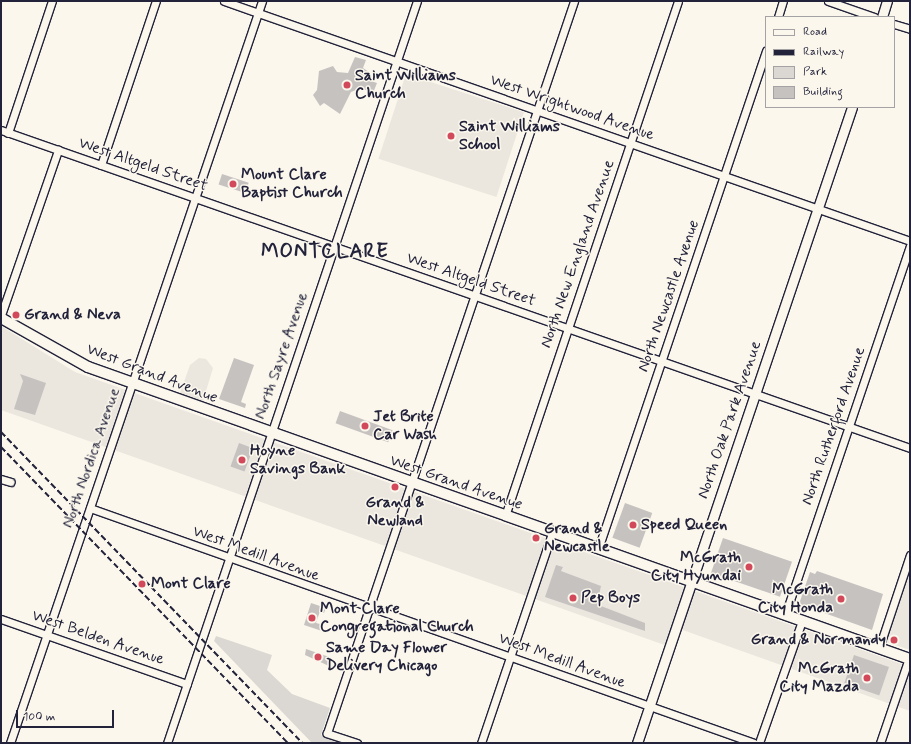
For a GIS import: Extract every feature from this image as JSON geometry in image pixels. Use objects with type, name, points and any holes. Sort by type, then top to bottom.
[{"type":"main road","name":"West Grand Avenue","points":[[1,316],[88,367],[132,384],[909,659]]},
{"type":"street","points":[[4,132],[52,1]]},
{"type":"street","points":[[101,165],[156,1]]},
{"type":"street","name":"West Wrightwood Avenue","points":[[224,1],[910,241]]},
{"type":"street","name":"North Nordica Avenue","points":[[10,743],[262,1]]},
{"type":"street","name":"North Sayre Avenue","points":[[167,743],[417,1]]},
{"type":"street","points":[[357,743],[327,732],[574,1]]},
{"type":"street","name":"North New England Avenue","points":[[505,516],[678,1]]},
{"type":"street","points":[[778,16],[783,1]]},
{"type":"street","points":[[828,1],[871,16]]},
{"type":"street","points":[[882,16],[887,1]]},
{"type":"street","points":[[895,24],[910,29]]},
{"type":"street","name":"North Newcastle Avenue","points":[[598,549],[765,54]]},
{"type":"street","name":"North Oak Park Avenue","points":[[637,743],[852,108]]},
{"type":"street","name":"West Altgeld Street","points":[[4,132],[910,448]]},
{"type":"street","points":[[1,316],[58,150]]},
{"type":"street","name":"North Rutherford Avenue","points":[[785,615],[910,246]]},
{"type":"street","points":[[1,479],[11,482]]},
{"type":"street","name":"West Medill Avenue","points":[[90,508],[369,609],[510,657],[649,707],[758,742]]},
{"type":"street","points":[[481,743],[552,532]]},
{"type":"street","points":[[879,648],[910,555]]},
{"type":"street","name":"West Belden Avenue","points":[[1,619],[186,684]]},
{"type":"street","points":[[758,742],[802,621]]},
{"type":"street","points":[[880,743],[909,659]]},
{"type":"shaded area","name":"Saint Williams School","points":[[406,74],[524,112],[496,197],[378,159]]},
{"type":"shaded area","points":[[1,326],[75,372],[910,667],[910,711],[680,629],[673,648],[1,410]]},
{"type":"shaded area","points":[[199,358],[206,359],[213,368],[203,401],[180,393],[190,365]]},
{"type":"shaded area","points":[[910,570],[910,650],[886,642]]},
{"type":"green space","points":[[216,636],[272,655],[267,670],[292,694],[330,708],[321,735],[345,743],[312,743],[214,641]]},
{"type":"building","name":"Saint Williams Church","points":[[355,57],[366,60],[363,68],[369,72],[368,80],[377,83],[373,93],[361,88],[351,92],[340,114],[324,103],[320,106],[313,95],[317,90],[319,71],[333,66],[337,72],[348,73]]},
{"type":"building","name":"Mount Clare Baptist Church","points":[[222,174],[249,183],[245,193],[219,184]]},
{"type":"building","points":[[234,358],[254,365],[241,402],[246,404],[245,408],[219,399]]},
{"type":"building","points":[[20,374],[46,383],[35,415],[14,409],[23,381]]},
{"type":"building","name":"Jet Brite Car Wash","points":[[340,411],[393,430],[388,442],[336,423]]},
{"type":"building","name":"Hoyne Savings Bank","points":[[239,443],[253,448],[245,472],[230,466]]},
{"type":"building","name":"Speed Queen","points":[[625,503],[652,513],[640,548],[612,538]]},
{"type":"building","name":"McGrath City Hyundai","points":[[723,538],[792,562],[780,597],[711,573]]},
{"type":"building","name":"Pep Boys","points":[[556,565],[563,567],[561,571],[601,586],[598,600],[601,606],[645,623],[645,631],[545,597]]},
{"type":"building","name":"McGrath City Honda","points":[[817,571],[883,594],[872,630],[799,604],[810,572],[815,574]]},
{"type":"building","name":"Mont Clare Congregational Church","points":[[311,603],[326,608],[324,613],[320,611],[316,623],[324,625],[322,631],[304,625]]},
{"type":"building","name":"Same Day Flower Delivery Chicago","points":[[306,649],[332,658],[329,666],[305,655]]},
{"type":"building","name":"McGrath City Mazda","points":[[854,655],[889,667],[879,695],[844,683]]},
{"type":"railway","points":[[1,432],[302,743]]},
{"type":"railway","points":[[1,447],[288,743]]},
{"type":"place","name":"Saint Williams Church","points":[[347,85]]},
{"type":"place","name":"Saint Williams School","points":[[451,136]]},
{"type":"place","name":"Mount Clare Baptist Church","points":[[233,184]]},
{"type":"place","name":"Grand & Neva","points":[[16,315]]},
{"type":"place","name":"Jet Brite Car Wash","points":[[365,426]]},
{"type":"place","name":"Hoyne Savings Bank","points":[[242,460]]},
{"type":"place","name":"Grand & Newland","points":[[395,487]]},
{"type":"place","name":"Speed Queen","points":[[633,525]]},
{"type":"place","name":"Grand & Newcastle","points":[[536,538]]},
{"type":"place","name":"McGrath City Hyundai","points":[[749,567]]},
{"type":"place","name":"Mont Clare","points":[[142,584]]},
{"type":"place","name":"Pep Boys","points":[[573,598]]},
{"type":"place","name":"McGrath City Honda","points":[[841,599]]},
{"type":"place","name":"Mont Clare Congregational Church","points":[[312,618]]},
{"type":"place","name":"Grand & Normandy","points":[[894,640]]},
{"type":"place","name":"Same Day Flower Delivery Chicago","points":[[318,657]]},
{"type":"place","name":"McGrath City Mazda","points":[[867,678]]},
{"type":"district","name":"MONTCLARE","points":[[325,251]]}]
